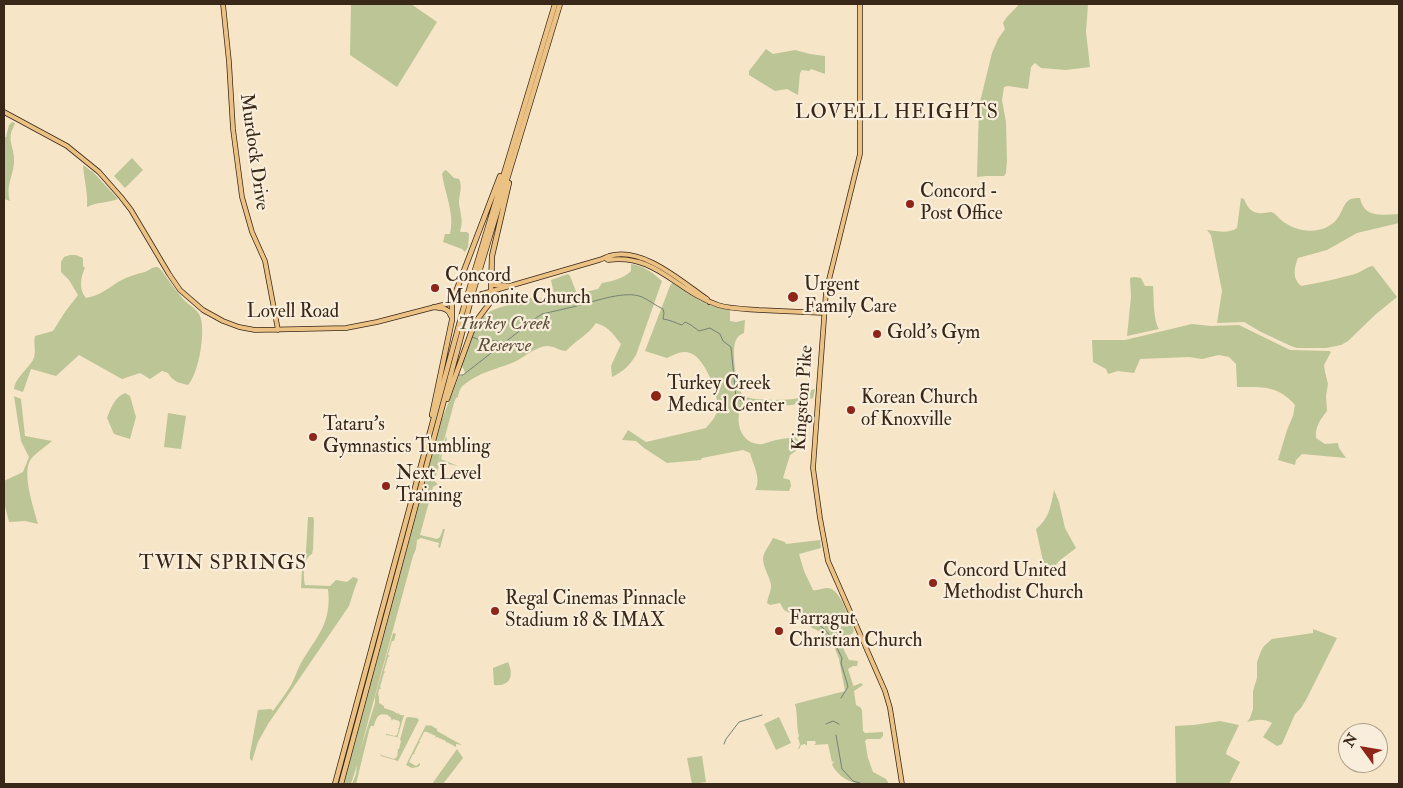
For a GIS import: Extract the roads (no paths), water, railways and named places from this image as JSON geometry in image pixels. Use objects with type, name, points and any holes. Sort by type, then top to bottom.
[{"type":"highway","points":[[341,784],[438,423],[463,310],[555,4]]},
{"type":"highway","points":[[335,784],[428,441],[560,4]]},
{"type":"highway","points":[[438,423],[471,333],[477,320],[489,304],[493,249],[518,145]]},
{"type":"highway","points":[[428,441],[454,302],[510,149]]},
{"type":"highway","points":[[491,278],[495,284],[510,286]]},
{"type":"highway","points":[[434,307],[449,311],[452,320]]},
{"type":"main road","name":"Murdock Drive","points":[[224,4],[233,128],[242,197],[252,232],[265,261],[278,330]]},
{"type":"main road","name":"Kingston Pike","points":[[860,4],[860,154],[827,288],[813,469],[825,548],[831,568],[885,691],[890,708],[902,784]]},
{"type":"main road","name":"Lovell Road","points":[[4,112],[67,146],[99,172],[131,210],[177,286],[197,306],[215,318],[232,325],[255,330],[346,328],[454,302],[610,255],[641,258],[655,263],[707,299],[708,302],[731,308],[824,313]]},
{"type":"waterway","points":[[580,305],[620,295],[635,295],[645,298],[663,309],[663,319],[682,325],[685,322],[699,331],[710,328],[720,334],[723,341],[731,347],[736,398],[748,404],[759,404]]},
{"type":"waterway","points":[[457,375],[463,375],[542,314],[577,306]]},
{"type":"waterway","points":[[472,337],[505,342]]},
{"type":"waterway","points":[[804,618],[813,625],[815,626],[815,624],[823,628],[832,638]]},
{"type":"waterway","points":[[834,642],[842,658],[841,663],[848,687],[841,698]]},
{"type":"waterway","points":[[724,744],[739,722],[762,715]]},
{"type":"waterway","points":[[826,724],[833,721],[839,724]]},
{"type":"waterway","points":[[836,735],[842,769],[853,781],[863,784]]},
{"type":"place","name":"Concord - Post Office","points":[[910,204]]},
{"type":"place","name":"Concord Mennonite Church","points":[[435,288]]},
{"type":"place","name":"Urgent Family Care","points":[[793,297]]},
{"type":"place","name":"Gold's Gym","points":[[877,334]]},
{"type":"place","name":"Turkey Creek Medical Center","points":[[656,396]]},
{"type":"place","name":"Korean Church of Knoxville","points":[[851,410]]},
{"type":"place","name":"Tataru's Gymnastics Tumbling","points":[[313,437]]},
{"type":"place","name":"Next Level Training","points":[[386,486]]},
{"type":"place","name":"Concord United Methodist Church","points":[[933,583]]},
{"type":"place","name":"Regal Cinemas Pinnacle Stadium 18 & IMAX","points":[[495,611]]},
{"type":"place","name":"Farragut Christian Church","points":[[779,631]]},
{"type":"district","name":"LOVELL HEIGHTS","points":[[897,114]]},
{"type":"district","name":"TWIN SPRINGS","points":[[223,565]]},
{"type":"park label","name":"Turkey Creek Reserve","points":[[504,336]]}]
